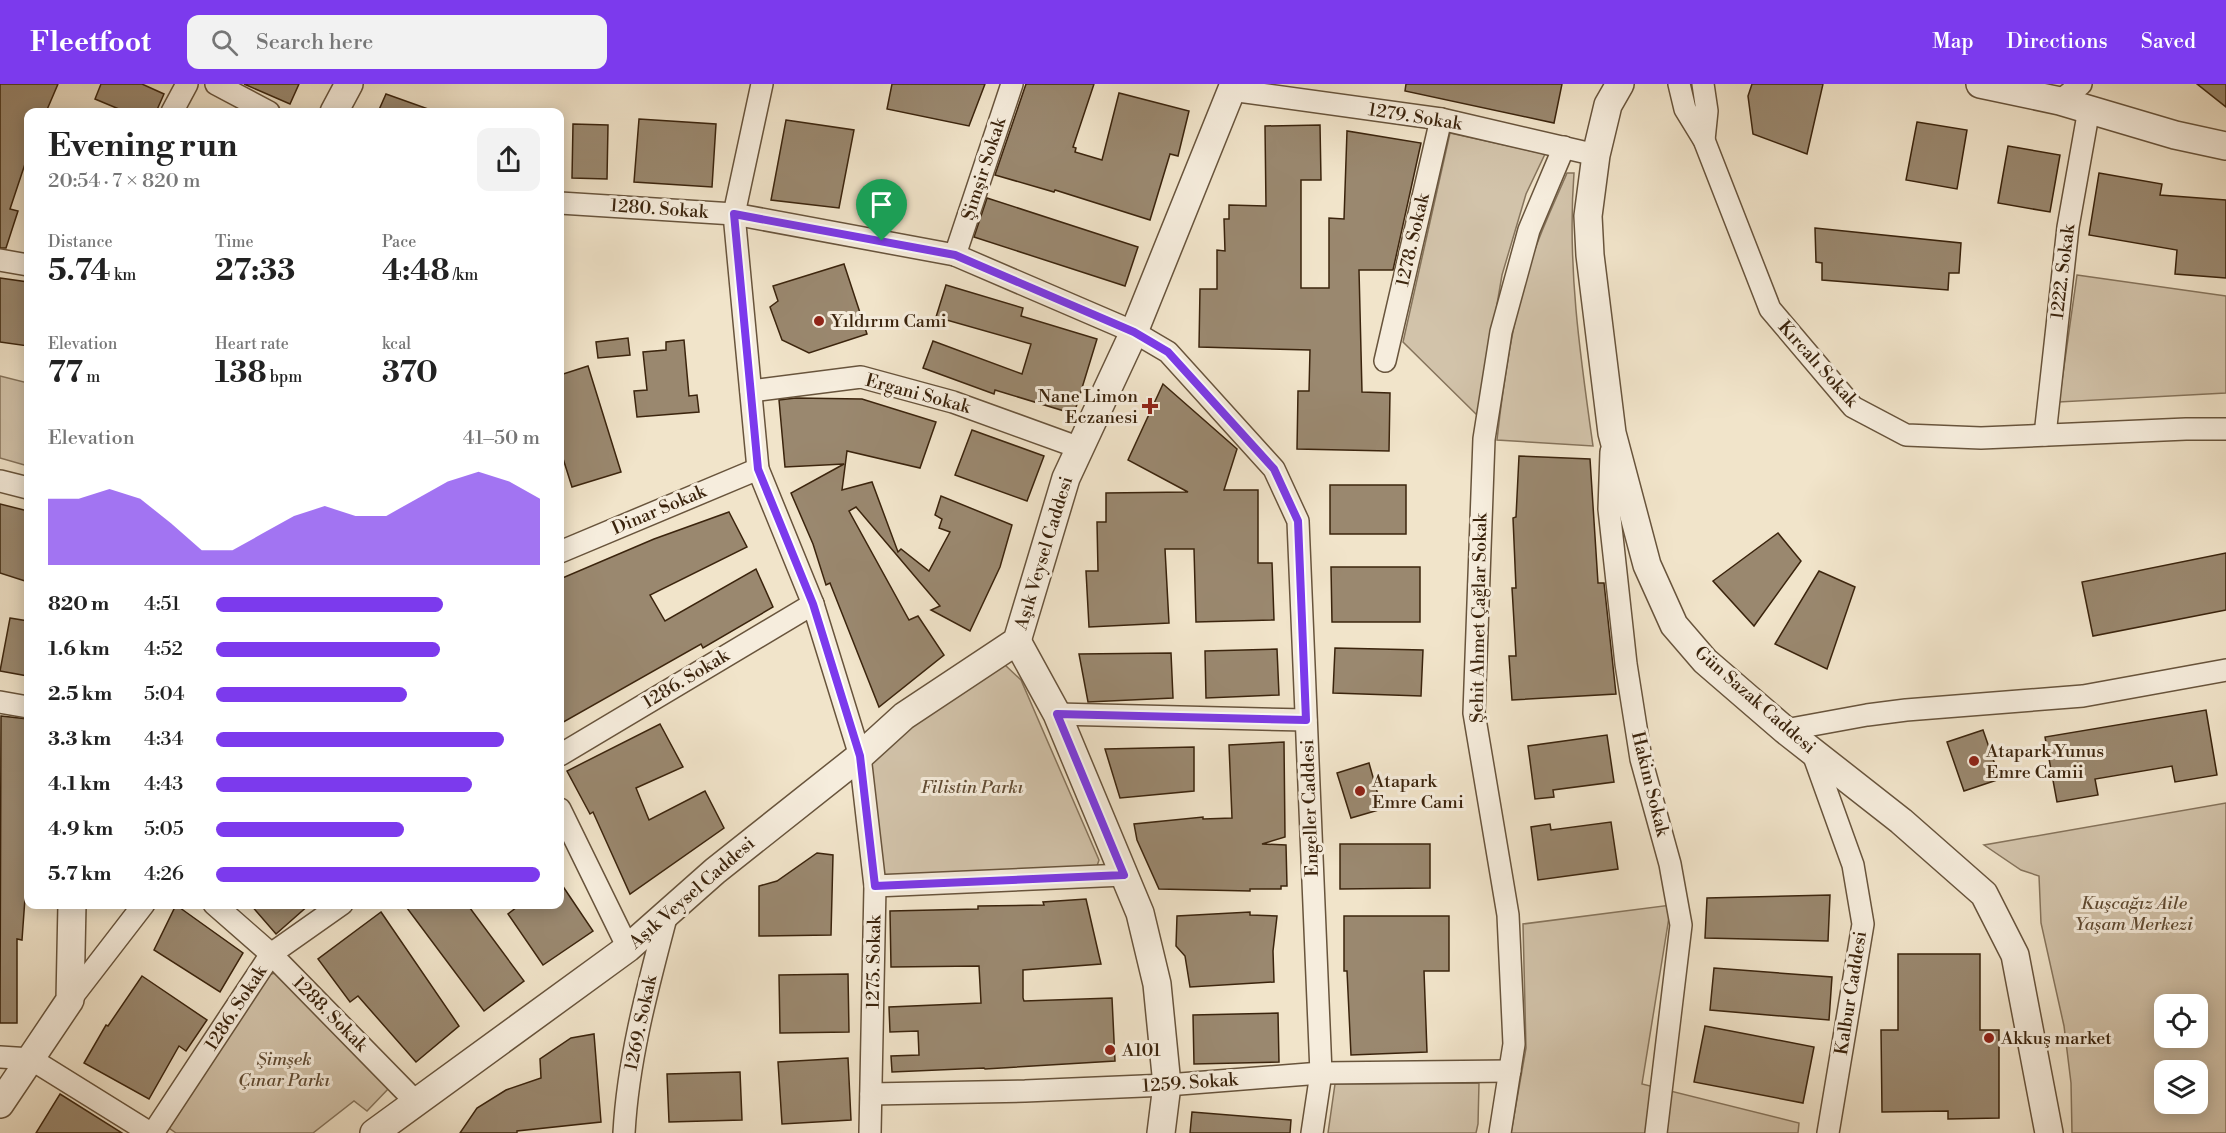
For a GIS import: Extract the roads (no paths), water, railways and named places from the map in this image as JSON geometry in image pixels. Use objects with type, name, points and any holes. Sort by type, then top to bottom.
[{"type":"street","points":[[174,108],[187,84]]},
{"type":"street","points":[[216,84],[261,108]]},
{"type":"street","points":[[336,108],[349,84]]},
{"type":"street","name":"1275. Sokak","points":[[762,84],[734,214],[758,469],[813,604],[860,756],[875,886],[870,1133]]},
{"type":"street","name":"Şimşir Sokak","points":[[955,255],[1012,84]]},
{"type":"street","name":"Gün Sazak Caddesi","points":[[1620,84],[1608,105],[1596,155],[1588,216],[1590,255],[1612,433],[1647,565],[1674,625],[1705,661],[1785,730],[1901,821],[1984,894],[2015,955],[2049,1133]]},
{"type":"street","points":[[1603,128],[1622,114],[1640,84]]},
{"type":"street","name":"Kırcalı Sokak","points":[[1679,84],[1685,109],[1704,140],[1770,309],[1853,407],[1906,435],[1981,438],[2226,429]]},
{"type":"street","name":"Kırcalı Sokak","points":[[1703,84],[1707,111],[1704,140]]},
{"type":"street","points":[[1980,84],[2060,100],[2175,135],[2226,146]]},
{"type":"street","points":[[2060,100],[2081,84]]},
{"type":"street","name":"1279. Sokak","points":[[1233,87],[1441,119],[1596,155]]},
{"type":"street","name":"Aşık Veysel Caddesi","points":[[381,1131],[628,948],[715,871],[860,756],[904,716],[1017,641],[1066,478],[1134,332],[1233,87]]},
{"type":"street","name":"1222. Sokak","points":[[2045,435],[2068,227],[2089,109]]},
{"type":"street","name":"1278. Sokak","points":[[1385,361],[1441,119]]},
{"type":"street","name":"Şehit Ahmet Çağlar Sokak","points":[[1500,1133],[1514,1044],[1508,915],[1474,713],[1484,439],[1502,332],[1529,230],[1564,147]]},
{"type":"street","name":"1280. Sokak","points":[[564,203],[734,214],[955,255],[1134,332]]},
{"type":"street","points":[[0,260],[24,264]]},
{"type":"street","name":"Engeller Caddesi","points":[[1134,332],[1168,352],[1274,469],[1298,521],[1321,1073],[1312,1133]]},
{"type":"street","name":"Ergani Sokak","points":[[751,390],[861,377],[953,402],[1080,448]]},
{"type":"street","name":"Hakim Sokak","points":[[1612,433],[1609,509],[1626,664],[1641,759],[1670,864],[1680,925],[1656,1133]]},
{"type":"street","name":"Dinar Sokak","points":[[564,550],[758,469]]},
{"type":"street","points":[[0,481],[24,487]]},
{"type":"street","name":"1286. Sokak","points":[[564,753],[813,604]]},
{"type":"street","points":[[1017,641],[1057,714],[1140,913],[1157,984],[1167,1085],[1161,1133]]},
{"type":"street","points":[[1785,730],[1867,715],[2083,696],[2226,670]]},
{"type":"street","points":[[0,702],[24,706]]},
{"type":"street","points":[[1057,714],[1306,720]]},
{"type":"street","name":"Kalbur Caddesi","points":[[1812,751],[1853,865],[1863,924],[1828,1133]]},
{"type":"street","points":[[564,817],[628,948]]},
{"type":"street","points":[[875,886],[1124,875]]},
{"type":"street","points":[[70,1000],[72,909]]},
{"type":"street","points":[[0,1104],[70,1000],[140,909]]},
{"type":"street","name":"1288. Sokak","points":[[220,909],[271,954],[417,1103]]},
{"type":"street","name":"1286. Sokak","points":[[151,1133],[271,954],[335,909]]},
{"type":"street","name":"1269. Sokak","points":[[624,1133],[626,1097],[647,988],[667,914]]},
{"type":"street","points":[[0,1056],[30,1059],[151,1133]]},
{"type":"street","name":"1259. Sokak","points":[[871,1094],[1167,1085],[1321,1073],[1510,1071]]},
{"type":"place","name":"Yıldırım Cami","points":[[819,321]]},
{"type":"place","name":"Nane Limon Eczanesi","points":[[1150,406]]},
{"type":"place","name":"Atapark Yunus Emre Camii","points":[[1974,761]]},
{"type":"place","name":"Atapark Emre Cami","points":[[1360,791]]},
{"type":"place","name":"Akkuş market","points":[[1989,1038]]},
{"type":"place","name":"A101","points":[[1110,1050]]},
{"type":"park label","name":"Filistin Parkı","points":[[972,787]]},
{"type":"park label","name":"Kuşcağız Aile Yaşam Merkezi","points":[[2134,913]]},
{"type":"park label","name":"Şimşek Çınar Parkı","points":[[284,1069]]}]
